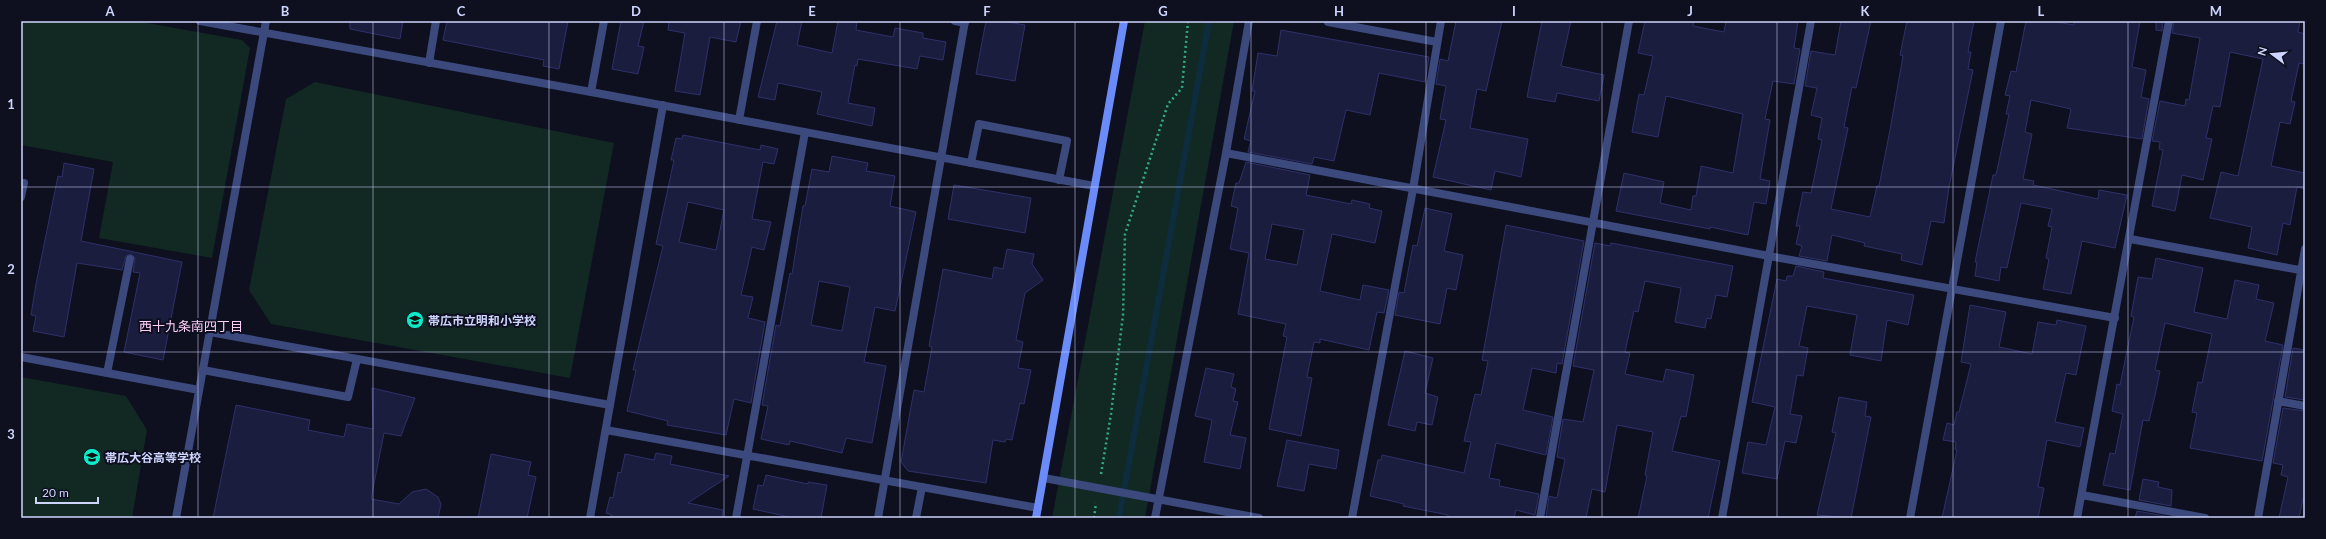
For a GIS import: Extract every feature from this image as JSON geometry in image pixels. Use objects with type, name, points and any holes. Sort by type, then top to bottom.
[{"type":"street","points":[[200,21],[663,105],[1094,186]]},
{"type":"street","points":[[176,518],[266,21]]},
{"type":"street","points":[[428,63],[436,21]]},
{"type":"street","points":[[591,92],[604,21]]},
{"type":"street","points":[[739,120],[757,21]]},
{"type":"street","points":[[878,518],[965,22],[956,21]]},
{"type":"street","points":[[1036,518],[1124,21]]},
{"type":"street","points":[[1155,518],[1226,153],[1249,21]]},
{"type":"street","points":[[1352,518],[1413,189],[1441,21]]},
{"type":"street","points":[[1540,518],[1629,21]]},
{"type":"street","points":[[1722,518],[1811,21]]},
{"type":"street","points":[[1910,518],[2001,21]]},
{"type":"street","points":[[2077,518],[2130,239],[2169,21]]},
{"type":"street","points":[[1328,22],[1437,42]]},
{"type":"street","points":[[590,518],[663,105]]},
{"type":"street","points":[[972,163],[980,124],[1067,141],[1059,180]]},
{"type":"street","points":[[736,518],[805,132]]},
{"type":"street","points":[[1226,153],[1413,189],[1593,221],[1769,256],[2115,318]]},
{"type":"street","points":[[21,198],[24,183]]},
{"type":"street","points":[[2130,239],[2303,271]]},
{"type":"street","points":[[2258,518],[2278,401],[2303,271],[2305,249]]},
{"type":"street","points":[[107,373],[130,259]]},
{"type":"street","points":[[210,332],[610,405]]},
{"type":"street","points":[[21,357],[199,390]]},
{"type":"street","points":[[203,370],[348,397],[357,359]]},
{"type":"street","points":[[2278,401],[2305,406]]},
{"type":"street","points":[[606,430],[1038,508]]},
{"type":"street","points":[[1044,478],[1159,498],[1259,518]]},
{"type":"street","points":[[916,518],[922,487]]},
{"type":"street","points":[[2082,495],[2205,518]]},
{"type":"path","points":[[1098,488],[1111,414],[1123,315],[1126,234],[1168,104],[1182,88],[1188,21]]},
{"type":"green space","points":[[21,21],[136,21],[242,40],[250,48],[212,258],[99,238],[113,162],[21,145]]},
{"type":"green space","points":[[1145,21],[1234,21],[1145,518],[1052,518]]},
{"type":"green space","points":[[315,82],[614,143],[570,378],[271,324],[249,290],[286,99]]},
{"type":"green space","name":"帯広大谷高等学校","points":[[21,377],[126,396],[147,430],[132,518],[21,518]]},
{"type":"building","points":[[350,21],[403,21],[400,39],[350,29]]},
{"type":"building","points":[[447,21],[568,21],[559,69],[543,66],[544,60],[443,40]]},
{"type":"building","points":[[621,21],[644,21],[638,46],[644,47],[638,74],[612,69]]},
{"type":"building","points":[[669,21],[741,21],[736,42],[710,37],[700,95],[675,91],[685,33],[668,30]]},
{"type":"building","points":[[777,21],[802,21],[797,45],[832,53],[838,21],[857,21],[856,30],[893,37],[895,28],[923,33],[923,38],[946,42],[943,60],[920,56],[917,69],[858,59],[857,66],[855,65],[848,103],[875,108],[872,126],[817,114],[822,92],[778,83],[775,100],[758,97]]},
{"type":"building","points":[[986,21],[1002,21],[1025,25],[1015,81],[976,74]]},
{"type":"building","points":[[1456,21],[1502,21],[1486,91],[1477,89],[1470,128],[1528,139],[1521,177],[1495,171],[1491,190],[1433,177],[1446,120],[1440,119],[1446,86],[1436,84],[1440,59],[1448,61]]},
{"type":"building","points":[[1542,21],[1571,21],[1561,66],[1604,75],[1599,101],[1557,93],[1555,102],[1527,97]]},
{"type":"building","points":[[1645,21],[1694,21],[1693,26],[1724,32],[1726,21],[1798,21],[1794,48],[1800,49],[1794,84],[1773,81],[1765,119],[1770,120],[1760,179],[1770,181],[1766,204],[1754,202],[1748,235],[1616,211],[1624,173],[1664,182],[1660,203],[1691,210],[1693,196],[1696,196],[1701,166],[1733,173],[1743,114],[1666,96],[1658,137],[1632,132],[1639,94],[1644,95],[1653,56],[1638,53]]},
{"type":"building","points":[[1841,21],[1871,21],[1856,88],[1852,87],[1844,127],[1848,128],[1831,209],[1870,217],[1877,186],[1879,186],[1890,130],[1903,56],[1900,55],[1907,21],[1974,21],[1968,52],[1971,52],[1968,69],[1973,70],[1949,187],[1944,223],[1931,221],[1922,265],[1901,260],[1902,254],[1864,246],[1865,243],[1832,235],[1827,261],[1799,256],[1802,246],[1796,244],[1800,226],[1796,226],[1803,192],[1811,193],[1822,140],[1818,139],[1822,118],[1811,115],[1817,88],[1805,86],[1811,51],[1835,55]]},
{"type":"building","points":[[2026,21],[2051,21],[2074,25],[2074,21],[2140,21],[2132,67],[2146,70],[2141,97],[2149,99],[2142,139],[2067,128],[2071,109],[2031,100],[2025,132],[2032,134],[2023,179],[2034,181],[2033,185],[2098,199],[2099,190],[2127,195],[2115,248],[2082,241],[2071,294],[2043,289],[2049,259],[2046,258],[2052,227],[2048,226],[2052,209],[2021,203],[2007,268],[2001,267],[1999,281],[1975,276],[1977,262],[1975,262],[1993,175],[1996,175],[2009,114],[2006,114],[2010,96],[2005,95],[2011,71],[2016,72]]},
{"type":"building","points":[[2156,21],[2163,21],[2162,31],[2156,30]]},
{"type":"building","points":[[2174,21],[2300,21],[2298,32],[2305,34],[2305,64],[2299,63],[2291,101],[2295,102],[2290,124],[2280,122],[2271,166],[2305,173],[2305,189],[2297,187],[2290,225],[2283,223],[2277,255],[2248,248],[2252,227],[2210,218],[2221,172],[2238,176],[2263,59],[2230,52],[2220,107],[2213,106],[2206,138],[2212,139],[2203,180],[2182,175],[2175,211],[2152,206],[2163,150],[2159,149],[2160,142],[2152,141],[2160,101],[2185,106],[2186,99],[2189,100],[2200,38],[2172,33]]},
{"type":"building","points":[[1281,30],[1429,57],[1425,82],[1379,73],[1370,115],[1346,110],[1334,161],[1314,157],[1312,164],[1248,152],[1251,141],[1244,139],[1255,91],[1252,91],[1258,53],[1277,56]]},
{"type":"building","points":[[683,135],[760,150],[761,145],[778,149],[774,164],[763,162],[752,219],[771,222],[764,250],[752,247],[741,295],[753,297],[748,318],[765,322],[751,403],[734,399],[726,435],[667,425],[668,421],[627,411],[636,370],[633,370],[663,246],[656,244],[674,160],[671,160],[676,138],[682,139]],"holes":[[[688,202],[724,210],[716,250],[679,242]]]},
{"type":"building","points":[[832,156],[868,163],[866,171],[895,176],[890,206],[916,212],[895,311],[875,307],[864,362],[886,366],[872,443],[846,438],[842,453],[790,441],[789,445],[761,439],[768,406],[762,405],[776,325],[780,326],[790,273],[792,274],[803,206],[805,206],[812,169],[829,172]],"holes":[[[819,281],[850,287],[842,331],[811,325]]]},
{"type":"building","points":[[1246,162],[1310,175],[1306,195],[1351,204],[1352,200],[1370,204],[1369,208],[1382,211],[1375,243],[1332,234],[1320,291],[1360,300],[1363,285],[1389,290],[1384,313],[1377,312],[1369,350],[1320,339],[1320,343],[1314,342],[1307,377],[1312,378],[1301,436],[1269,429],[1287,337],[1283,336],[1286,324],[1238,314],[1249,253],[1230,249],[1238,208],[1231,206],[1236,183],[1239,183]],"holes":[[[1272,224],[1304,230],[1297,265],[1265,259]]]},
{"type":"building","points":[[64,163],[94,169],[81,241],[182,262],[163,360],[124,352],[140,273],[133,272],[135,258],[131,254],[126,256],[122,270],[77,263],[64,337],[33,331],[36,316],[31,315],[36,284],[58,176],[62,177]]},
{"type":"building","points":[[954,185],[1031,198],[1025,233],[948,219]]},
{"type":"building","points":[[1425,208],[1452,214],[1444,251],[1463,255],[1456,290],[1447,288],[1440,324],[1395,315],[1399,292],[1404,293],[1413,245],[1417,246]]},
{"type":"building","points":[[1506,225],[1584,241],[1562,364],[1557,363],[1556,373],[1532,368],[1523,410],[1553,417],[1546,455],[1496,443],[1489,478],[1500,480],[1499,486],[1539,494],[1535,515],[1516,510],[1514,518],[1448,518],[1448,515],[1403,506],[1404,504],[1370,496],[1378,460],[1381,460],[1382,455],[1464,473],[1471,442],[1464,441],[1475,394],[1481,395],[1488,361],[1482,360]]},
{"type":"building","points":[[1595,243],[1610,246],[1611,243],[1733,266],[1727,297],[1716,295],[1711,319],[1707,318],[1705,328],[1675,322],[1681,288],[1645,281],[1638,312],[1634,311],[1625,352],[1630,353],[1625,374],[1663,382],[1666,369],[1694,375],[1686,417],[1681,416],[1672,451],[1720,461],[1708,518],[1638,518],[1647,476],[1645,475],[1653,432],[1617,425],[1605,492],[1592,489],[1586,518],[1546,517],[1549,496],[1557,498],[1565,459],[1557,457],[1563,419],[1583,422],[1594,370],[1573,366]]},
{"type":"building","points":[[1007,249],[1034,254],[1032,264],[1043,280],[1025,293],[1016,340],[1023,342],[1018,368],[1031,370],[1024,404],[1020,403],[1012,440],[1006,439],[1005,442],[993,440],[986,483],[908,471],[901,462],[914,390],[924,392],[932,347],[929,346],[943,269],[992,279],[994,267],[1003,269]]},
{"type":"building","points":[[2156,258],[2203,268],[2194,312],[2227,319],[2235,280],[2259,285],[2256,299],[2274,303],[2265,341],[2283,345],[2262,461],[2190,448],[2197,413],[2192,412],[2198,382],[2202,383],[2212,334],[2165,323],[2155,370],[2160,371],[2156,391],[2149,421],[2143,420],[2130,490],[2103,485],[2110,453],[2115,454],[2123,414],[2112,411],[2117,384],[2120,385],[2134,317],[2131,316],[2138,277],[2152,279]]},
{"type":"building","points":[[1796,266],[1824,272],[1823,278],[1914,295],[1908,325],[1887,320],[1881,361],[1850,355],[1857,315],[1807,306],[1799,346],[1808,348],[1803,376],[1797,375],[1790,414],[1802,416],[1796,443],[1785,441],[1777,479],[1742,473],[1748,442],[1766,445],[1775,407],[1752,402],[1777,279],[1786,281],[1787,276],[1793,276]]},
{"type":"building","points":[[1970,305],[2006,312],[1999,347],[2032,354],[2038,322],[2056,325],[2057,320],[2086,326],[2076,375],[2066,373],[2055,422],[2084,428],[2080,447],[2047,440],[2038,487],[2044,488],[2038,518],[1942,518],[1957,450],[1955,449],[1956,442],[1943,440],[1947,423],[1954,425],[1957,412],[1959,412],[1971,364],[1961,362]]},
{"type":"building","points":[[2293,348],[2305,350],[2305,400],[2285,397]]},
{"type":"building","points":[[1405,351],[1433,358],[1425,393],[1438,397],[1432,425],[1417,422],[1415,431],[1388,425]]},
{"type":"building","points":[[1206,368],[1234,374],[1231,387],[1236,389],[1233,401],[1238,402],[1230,435],[1246,438],[1240,469],[1204,462],[1212,420],[1195,416]]},
{"type":"building","points":[[372,388],[415,398],[401,436],[384,433],[371,499],[399,504],[412,492],[426,489],[438,497],[441,504],[438,518],[213,518],[236,405],[310,420],[308,430],[344,437],[347,424],[373,429]]},
{"type":"building","points":[[1839,397],[1867,402],[1865,416],[1871,417],[1851,518],[1817,515],[1836,433],[1832,432]]},
{"type":"building","points":[[2283,408],[2305,411],[2305,500],[2303,499],[2299,518],[2279,518],[2288,477],[2281,475],[2283,465],[2273,463]]},
{"type":"building","points":[[1287,440],[1339,450],[1336,469],[1309,464],[1304,491],[1277,486]]},
{"type":"building","points":[[656,453],[672,456],[670,464],[729,476],[688,503],[723,510],[722,518],[611,518],[612,515],[606,513],[610,497],[613,498],[618,472],[621,473],[625,454],[654,460]]},
{"type":"building","points":[[491,454],[531,462],[528,475],[536,477],[527,518],[478,518]]},
{"type":"building","points":[[766,475],[808,484],[808,482],[827,485],[821,518],[794,518],[753,509],[758,485],[763,486]]},
{"type":"building","points":[[2143,479],[2159,482],[2158,487],[2172,490],[2171,506],[2139,500]]},
{"type":"building","points":[[2137,511],[2170,517],[2170,518],[2135,518]]},
{"type":"waterway","points":[[1119,518],[1209,21]]},
{"type":"place","name":"帯広市立明和小学校","points":[[415,320]]},
{"type":"place","name":"帯広大谷高等学校","points":[[92,457]]},
{"type":"district","name":"西十九条南四丁目","points":[[191,326]]}]
